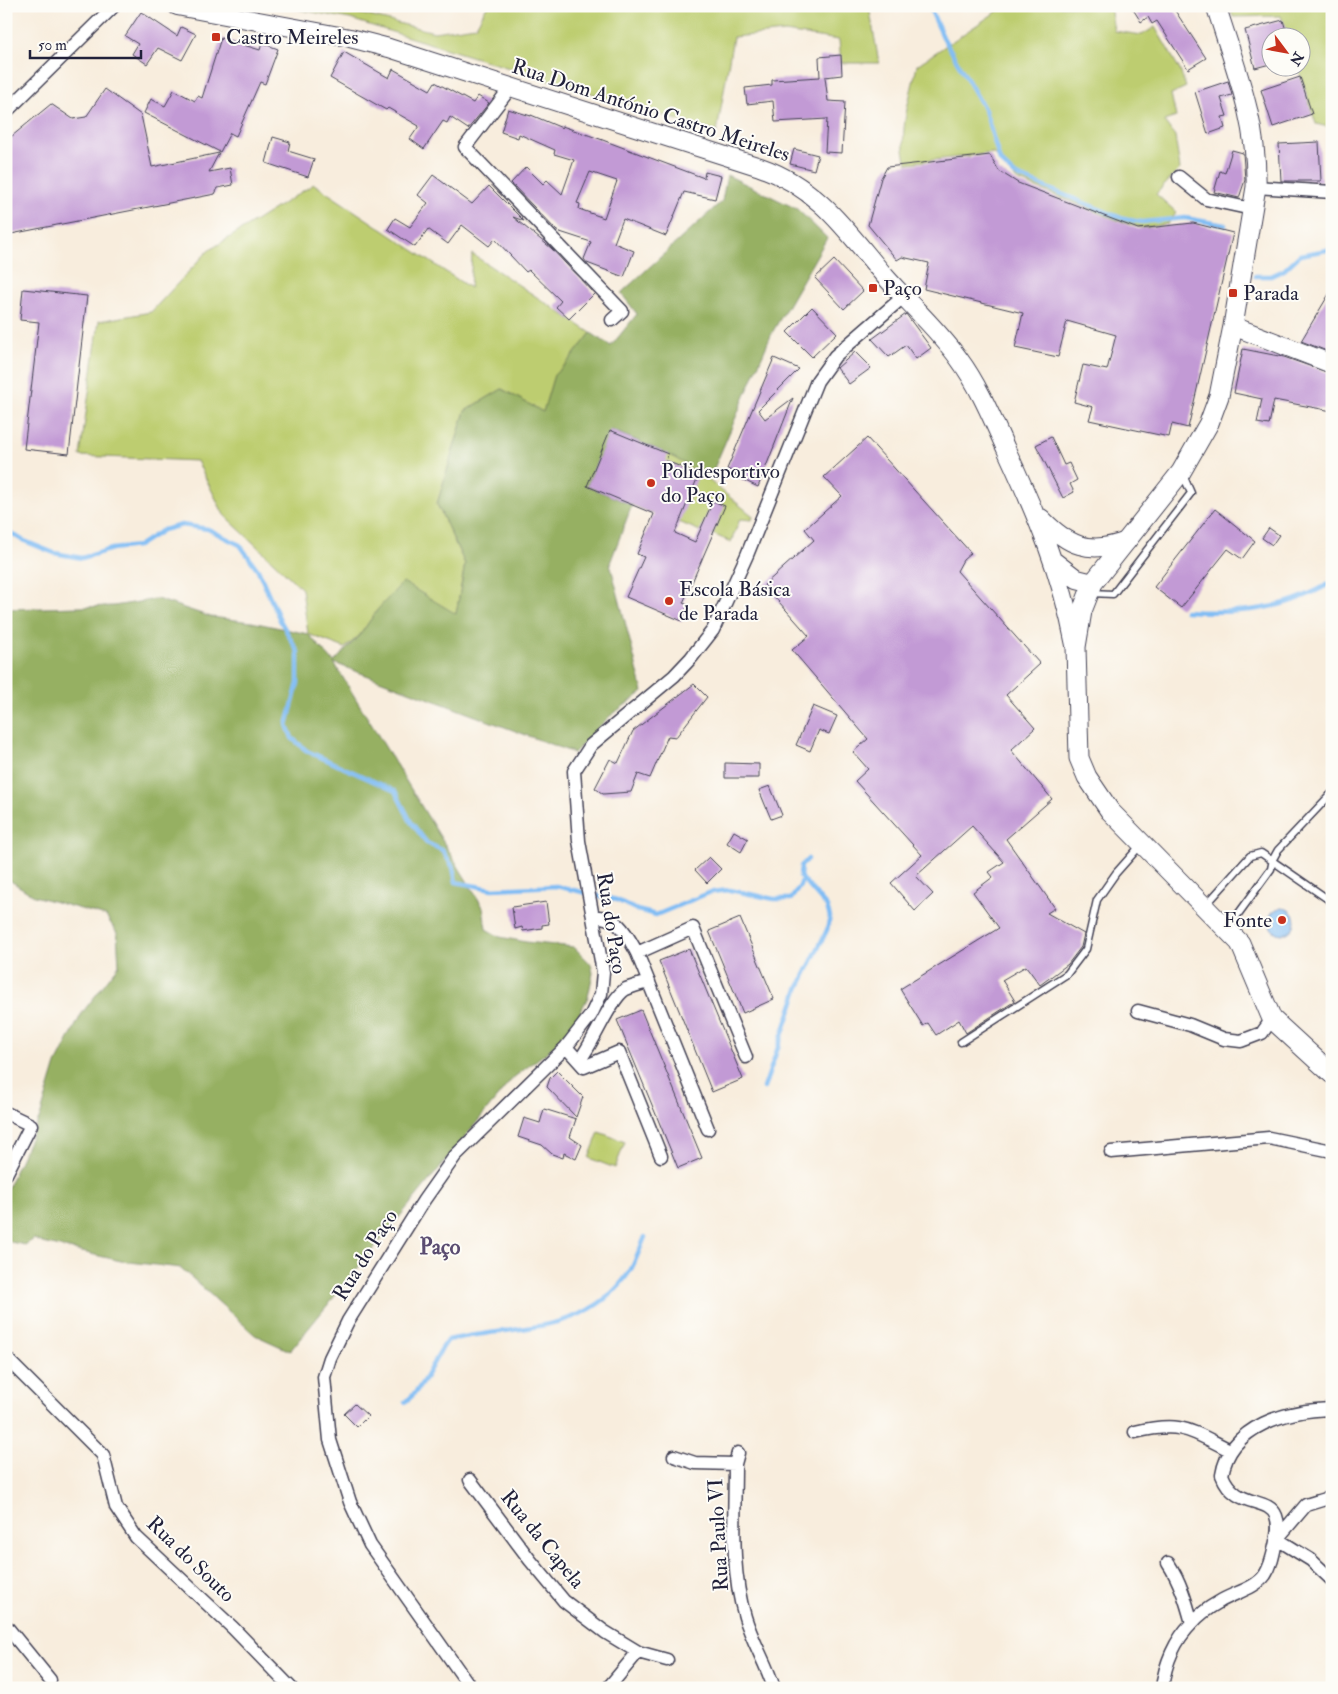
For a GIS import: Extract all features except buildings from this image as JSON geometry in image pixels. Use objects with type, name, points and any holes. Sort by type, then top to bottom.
[{"type":"main road","points":[[1216,6],[1253,127],[1256,164],[1256,187],[1233,326],[1215,410],[1198,446],[1181,472],[1090,588],[1078,626],[1076,648],[1079,758],[1087,778],[1110,811],[1240,943],[1272,1018],[1332,1074]]},
{"type":"street","points":[[6,112],[114,6]]},
{"type":"street","name":"Rua Dom António Castro Meireles","points":[[177,6],[350,38],[389,48],[760,166],[782,176],[807,191],[829,210],[902,297],[947,343],[970,376],[1037,514],[1055,562],[1076,648]]},
{"type":"street","points":[[511,87],[465,147],[622,311],[612,320]]},
{"type":"street","points":[[1179,177],[1206,199],[1252,209]]},
{"type":"street","points":[[1256,187],[1332,192]]},
{"type":"street","name":"Rua do Paço","points":[[471,1688],[370,1544],[350,1502],[330,1440],[324,1377],[330,1358],[348,1321],[369,1285],[455,1156],[566,1047],[591,1015],[601,994],[603,972],[579,841],[574,771],[591,745],[674,676],[713,630],[746,556],[817,382],[835,356],[902,297]]},
{"type":"street","points":[[1233,326],[1332,364]]},
{"type":"street","name":"Rua Dom António Castro Meireles","points":[[1037,514],[1063,539],[1081,546],[1100,549],[1127,541]]},
{"type":"street","points":[[1055,562],[1090,588]]},
{"type":"street","points":[[593,917],[603,916],[623,927],[637,953],[708,1129]]},
{"type":"street","points":[[637,953],[693,928],[746,1056]]},
{"type":"street","points":[[579,1061],[598,1033],[609,1009],[624,990],[649,982]]},
{"type":"street","points":[[1138,1011],[1190,1025],[1224,1039],[1241,1041],[1262,1033],[1272,1018]]},
{"type":"street","points":[[566,1047],[584,1066],[619,1052],[661,1156]]},
{"type":"street","points":[[6,1113],[31,1125],[6,1174]]},
{"type":"street","points":[[1111,1152],[1269,1138],[1332,1151]]},
{"type":"street","name":"Rua do Souto","points":[[6,1358],[103,1455],[116,1507],[136,1537],[233,1628],[291,1688]]},
{"type":"street","points":[[1162,1688],[1170,1658],[1192,1622],[1219,1602],[1258,1582],[1271,1564],[1277,1539],[1276,1516],[1270,1508],[1238,1498],[1225,1483],[1222,1470],[1230,1450],[1242,1437],[1262,1424],[1288,1413],[1332,1408]]},
{"type":"street","points":[[1135,1432],[1174,1426],[1188,1429],[1230,1450]]},
{"type":"street","name":"Rua Paulo VI","points":[[674,1456],[696,1463],[736,1458],[735,1554],[740,1598],[745,1617],[774,1688]]},
{"type":"street","name":"Rua da Capela","points":[[470,1480],[530,1560],[564,1601],[605,1632],[638,1652],[667,1660]]},
{"type":"street","points":[[1277,1539],[1306,1505],[1332,1497]]},
{"type":"street","points":[[1277,1539],[1311,1560],[1332,1580]]},
{"type":"street","points":[[1168,1563],[1175,1573],[1192,1622]]},
{"type":"street","points":[[6,1626],[50,1680]]},
{"type":"street","points":[[608,1688],[638,1652]]},
{"type":"lane","points":[[1090,588],[1113,594],[1192,493],[1181,472]]},
{"type":"lane","points":[[1228,929],[1271,869],[1273,859],[1332,794]]},
{"type":"lane","points":[[961,1042],[1067,974],[1086,949],[1097,900],[1116,873],[1143,843]]},
{"type":"lane","points":[[1205,906],[1250,856],[1262,853],[1332,902]]},
{"type":"green space","points":[[280,6],[321,6],[345,10],[434,32],[476,26],[487,6],[869,6],[879,63],[841,63],[839,40],[785,32],[733,37],[717,132],[350,19]]},
{"type":"green space","points":[[1005,6],[1110,6],[1114,31],[1142,35],[1155,27],[1180,70],[1186,87],[1171,94],[1176,117],[1164,121],[1175,136],[1180,169],[1156,194],[1176,212],[1168,224],[1142,228],[1122,222],[1017,180],[993,153],[907,163],[904,151],[904,127],[917,65]]},
{"type":"green space","points":[[1229,6],[1332,6],[1332,128],[1316,124],[1301,78],[1310,78],[1310,28],[1285,28],[1281,16],[1233,17]]},
{"type":"green space","points":[[727,175],[797,209],[827,238],[772,333],[709,480],[686,464],[611,430],[587,486],[632,505],[610,563],[643,692],[610,716],[574,753],[334,663],[483,907],[486,929],[500,937],[574,947],[591,964],[593,973],[588,997],[568,1036],[513,1078],[290,1351],[255,1335],[181,1268],[121,1261],[43,1243],[34,1239],[25,1245],[6,1241],[6,1191],[40,1117],[56,1064],[82,1013],[119,965],[117,933],[106,916],[34,896],[6,878],[6,609],[114,606],[157,599],[211,617],[252,622],[308,634],[334,662],[360,635],[378,609],[403,582],[456,614],[465,564],[437,504],[465,411],[502,389],[543,412],[554,375],[567,363],[591,333],[611,346],[637,314],[621,293],[722,201]]},
{"type":"green space","points":[[314,184],[470,288],[472,254],[591,333],[567,363],[554,375],[543,412],[502,389],[465,411],[437,504],[465,564],[456,614],[378,609],[360,635],[345,648],[308,634],[302,589],[224,515],[197,461],[80,456],[99,321],[151,312],[208,251]]},
{"type":"green space","name":"Polidesportivo do Paço","points":[[610,430],[668,454],[695,469],[753,516],[752,520],[740,519],[731,542],[701,529],[700,531],[679,522],[678,524],[587,486]]},
{"type":"green space","points":[[599,1132],[625,1142],[615,1168],[589,1158]]},
{"type":"water","points":[[1282,908],[1291,912],[1295,921],[1291,930],[1282,934],[1273,930],[1269,921],[1273,912]]},
{"type":"waterway","points":[[929,6],[943,37],[985,110],[1000,161],[1015,175],[1124,219],[1142,222],[1185,218],[1225,225]]},
{"type":"waterway","points":[[1255,276],[1271,276],[1284,270],[1300,255],[1332,249]]},
{"type":"waterway","points":[[6,530],[22,540],[54,553],[82,558],[112,549],[138,546],[163,530],[182,525],[208,529],[240,545],[258,570],[280,620],[298,652],[298,683],[287,725],[292,738],[307,751],[395,791],[411,822],[427,843],[442,850],[453,867],[456,882],[492,889],[556,886],[617,900],[637,910],[656,915],[711,892],[730,890],[774,899],[791,899],[802,880]]},
{"type":"waterway","points":[[1185,611],[1243,611],[1279,605],[1314,592],[1332,582]]},
{"type":"waterway","points":[[764,1088],[798,989],[827,930],[830,917],[827,907],[800,876],[801,866],[808,859]]},
{"type":"waterway","points":[[405,1402],[418,1389],[448,1340],[548,1324],[571,1318],[593,1307],[613,1292],[630,1271],[645,1237]]},
{"type":"place","name":"Castro Meireles","points":[[216,37]]},
{"type":"place","name":"Paço","points":[[873,288]]},
{"type":"place","name":"Parada","points":[[1233,293]]},
{"type":"place","name":"Polidesportivo do Paço","points":[[651,483]]},
{"type":"place","name":"Escola Básica de Parada","points":[[669,601]]},
{"type":"place","name":"Fonte","points":[[1282,920]]},
{"type":"district","name":"Paço","points":[[440,1246]]}]
